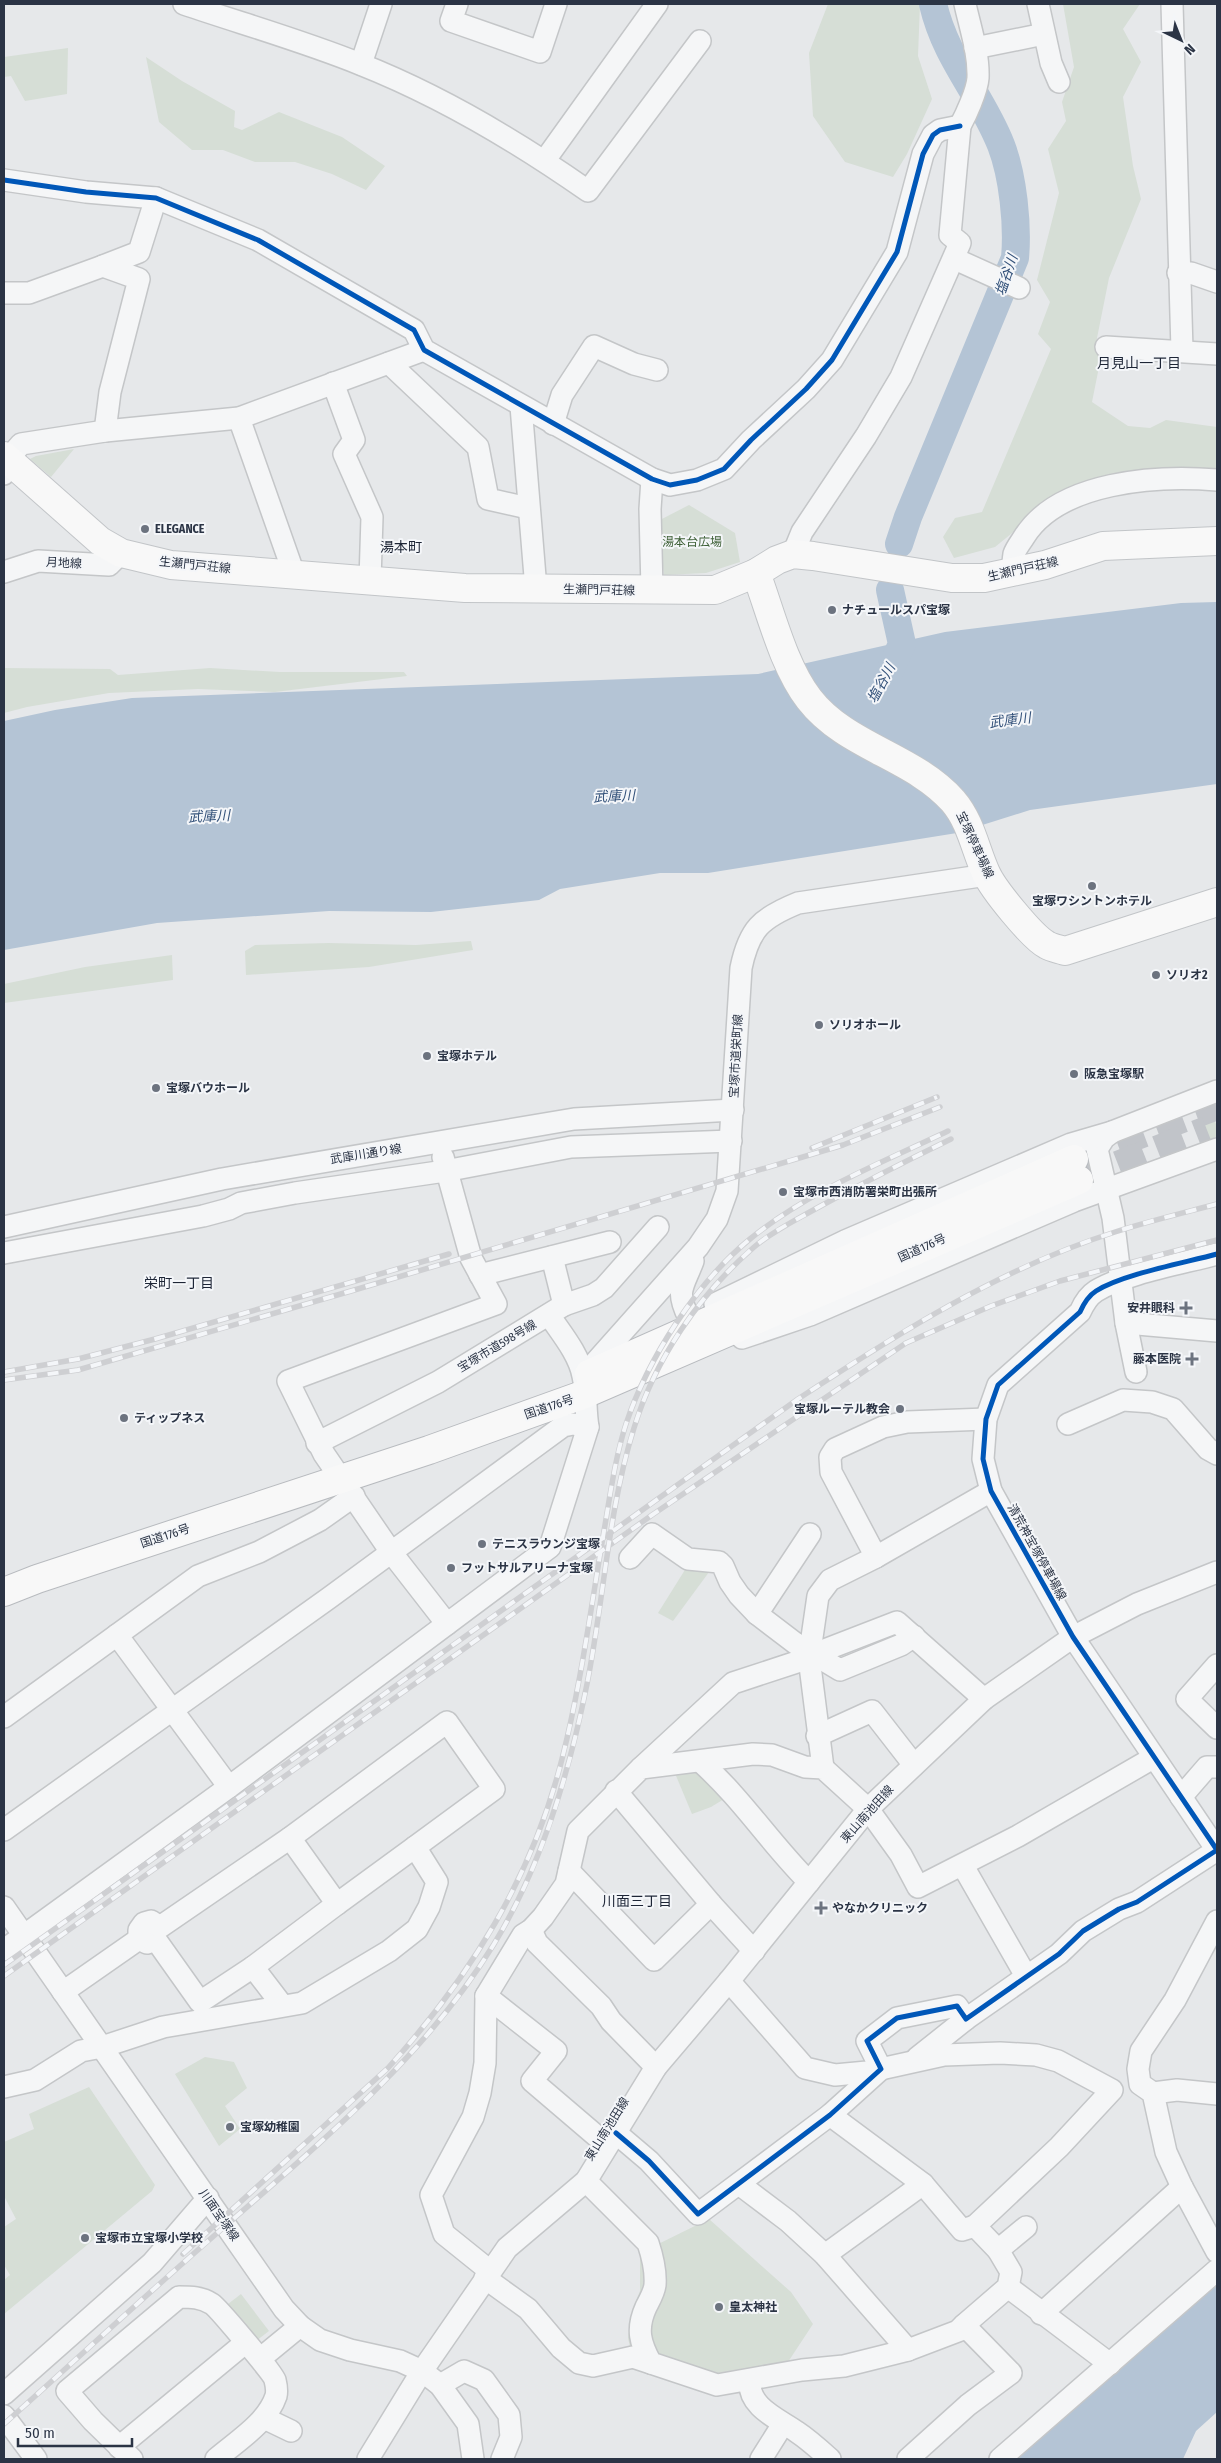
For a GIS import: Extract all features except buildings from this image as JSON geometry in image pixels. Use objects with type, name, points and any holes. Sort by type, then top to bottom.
[{"type":"main road","name":"生瀬門戸荘線","points":[[5,463],[100,541],[121,553],[171,564],[465,588],[715,590],[756,573],[777,560],[793,554],[952,578],[984,578],[1045,565],[1103,546],[1217,541]]},
{"type":"main road","name":"宝塚停車場線","points":[[756,573],[795,678],[810,700],[830,720],[850,735],[932,781],[954,802],[967,822],[984,867],[1030,931],[1047,946],[1065,951],[1217,902]]},
{"type":"main road","name":"国道176号","points":[[4,1592],[336,1470],[584,1385],[677,1356],[1081,1174]]},
{"type":"main road","name":"国道176号","points":[[584,1385],[620,1359],[1081,1174]]},
{"type":"main road","name":"国道176号","points":[[4,1572],[336,1470]]},
{"type":"street","points":[[184,4],[229,11],[360,64],[441,102],[545,160],[588,191],[700,41]]},
{"type":"street","points":[[360,64],[381,4]]},
{"type":"street","points":[[457,4],[451,21],[540,52],[556,4]]},
{"type":"street","points":[[545,160],[657,4]]},
{"type":"street","points":[[793,554],[802,532],[866,436],[902,377],[955,259],[960,243],[950,234],[960,126],[983,85],[965,4]]},
{"type":"street","points":[[1038,4],[1051,63],[1059,82]]},
{"type":"street","points":[[1172,4],[1178,272],[1182,350]]},
{"type":"street","points":[[975,48],[1044,34]]},
{"type":"street","points":[[4,180],[86,192],[156,198],[258,240],[414,330],[424,350],[652,479],[670,485],[697,480],[724,469],[751,440],[806,389],[832,360],[897,252],[913,184],[928,143],[940,130],[960,126]]},
{"type":"street","points":[[4,292],[29,293],[139,252],[156,198]]},
{"type":"street","points":[[955,259],[1019,288]]},
{"type":"street","points":[[103,266],[139,279],[110,392],[105,431]]},
{"type":"street","points":[[1178,272],[1191,272],[1217,282]]},
{"type":"street","points":[[554,424],[562,395],[594,346],[634,364],[657,370]]},
{"type":"street","points":[[1106,347],[1182,350],[1217,354]]},
{"type":"street","points":[[5,463],[21,444],[105,431],[239,418],[424,350]]},
{"type":"street","points":[[389,363],[478,447],[488,499],[528,508]]},
{"type":"street","points":[[334,384],[354,440],[344,454],[372,517],[370,580]]},
{"type":"street","points":[[521,406],[536,589]]},
{"type":"street","points":[[239,418],[294,574]]},
{"type":"street","points":[[652,479],[650,509],[652,590]]},
{"type":"street","points":[[1012,573],[1015,552],[1031,526],[1048,510],[1070,499],[1095,490],[1165,479],[1217,480]]},
{"type":"street","name":"月地線","points":[[4,572],[38,561],[109,565],[121,553]]},
{"type":"street","name":"宝塚市道栄町線","points":[[584,1385],[698,1247],[716,1218],[727,1191],[741,968],[746,943],[759,925],[777,912],[798,903],[984,867]]},
{"type":"street","points":[[620,1359],[689,1318],[845,1241],[1071,1144],[1112,1132],[1217,1091]]},
{"type":"street","name":"武庫川通り線","points":[[4,1227],[222,1179],[574,1119],[733,1110]]},
{"type":"street","points":[[1081,1174],[1099,1144],[1112,1132]]},
{"type":"street","points":[[439,1141],[445,1171],[476,1266],[496,1304],[288,1381],[336,1470],[391,1552],[447,1624]]},
{"type":"street","points":[[4,1253],[203,1216],[229,1209],[241,1203],[295,1193],[445,1171],[571,1147],[731,1141]]},
{"type":"street","points":[[1081,1174],[1105,1188],[1131,1182],[1217,1149]]},
{"type":"street","points":[[1081,1174],[1102,1163],[1112,1174],[1131,1182]]},
{"type":"street","points":[[1081,1174],[1105,1188],[1113,1218],[1126,1323],[1136,1372]]},
{"type":"street","points":[[1081,1174],[1090,1200],[1103,1204],[1113,1218]]},
{"type":"street","points":[[1113,1218],[1115,1204],[1121,1192],[1131,1182]]},
{"type":"street","points":[[196,1185],[203,1216]]},
{"type":"street","name":"宝塚市道598号線","points":[[4,1717],[198,1576],[259,1552],[320,1520],[336,1470],[438,1382],[557,1310],[594,1295],[604,1288],[658,1227]]},
{"type":"street","points":[[476,1266],[552,1257],[610,1242]]},
{"type":"street","points":[[689,1318],[681,1302],[680,1292],[698,1247]]},
{"type":"street","name":"清荒神宝塚停車場線","points":[[1217,1254],[1121,1281],[1096,1291],[1084,1302],[1080,1312],[998,1385],[986,1419],[982,1459],[991,1491],[1073,1637],[1217,1850]]},
{"type":"street","points":[[4,1950],[229,1788],[550,1547],[588,1427],[584,1385],[578,1360],[557,1310],[552,1257]]},
{"type":"street","points":[[1126,1323],[1217,1331]]},
{"type":"street","points":[[1068,1424],[1123,1400],[1152,1402],[1173,1409],[1208,1448],[1217,1454]]},
{"type":"street","points":[[876,1556],[831,1472],[830,1457],[835,1449],[884,1426],[907,1422],[986,1419]]},
{"type":"street","points":[[4,1830],[171,1708],[321,1604],[563,1426],[573,1424],[588,1427]]},
{"type":"street","points":[[991,1491],[830,1580],[818,1596],[810,1655],[817,1736],[823,1768],[868,1809],[901,1855],[918,1887],[962,1866],[1067,1809],[1153,1758]]},
{"type":"street","points":[[630,1558],[652,1534],[688,1559],[719,1562],[739,1595],[757,1614],[810,1655],[840,1670],[901,1645],[914,1636],[984,1699]]},
{"type":"street","points":[[757,1614],[810,1534]]},
{"type":"street","name":"東山南池田線","points":[[368,2459],[422,2371],[487,2274],[507,2248],[586,2181],[656,2067],[730,1981],[868,1809],[984,1699],[1073,1637],[1137,1604],[1217,1572]]},
{"type":"street","points":[[117,1635],[229,1788]]},
{"type":"street","points":[[810,1655],[733,1683],[616,1791],[578,1831],[566,1884],[531,1930],[522,1936],[486,1996],[485,2063],[480,2093],[473,2117],[431,2194],[444,2234],[528,2309],[560,2348],[579,2363],[593,2366],[633,2358],[718,2385],[802,2370],[844,2366],[908,2350],[958,2331],[1008,2287],[1011,2272],[998,2250],[975,2226]]},
{"type":"street","points":[[1217,1665],[1188,1699],[1217,1728]]},
{"type":"street","points":[[817,1736],[872,1711],[914,1765]]},
{"type":"street","points":[[63,1992],[152,1936],[290,1838],[447,1722],[494,1789],[253,1967],[200,2002],[152,1936]]},
{"type":"street","points":[[641,1768],[701,1762],[743,1754],[772,1755],[805,1767],[823,1768]]},
{"type":"street","points":[[701,1762],[728,1786],[756,1819],[781,1854],[809,1882]]},
{"type":"street","points":[[1181,1797],[1207,1767],[1217,1767]]},
{"type":"street","points":[[616,1791],[711,1904],[754,1951]]},
{"type":"street","points":[[290,1838],[336,1904]]},
{"type":"street","points":[[4,2087],[35,2080],[81,2051],[102,2048],[163,2027],[302,2003],[389,1951],[417,1929],[429,1908],[437,1882],[414,1847]]},
{"type":"street","points":[[915,2060],[966,2019],[1059,1954],[1083,1931],[1119,1909],[1137,1902],[1217,1850]]},
{"type":"street","points":[[962,1866],[1026,1976]]},
{"type":"street","points":[[569,1871],[654,1960],[711,1904]]},
{"type":"street","name":"川面宝塚線","points":[[4,1907],[284,2309],[300,2326],[320,2340],[350,2350],[400,2360],[422,2371],[440,2385],[468,2424],[473,2459]]},
{"type":"street","points":[[1217,1921],[1175,2000],[1141,2051],[1138,2069],[1166,2152],[1182,2187],[1217,2252]]},
{"type":"street","points":[[531,1930],[537,1943],[601,2006],[611,2021],[656,2067]]},
{"type":"street","points":[[253,1967],[282,2005]]},
{"type":"street","points":[[730,1981],[805,2068],[835,2075],[881,2069],[915,2060],[953,2055],[1000,2053],[1036,2055],[1058,2061],[1112,2090],[1177,2090],[1217,2094]]},
{"type":"street","points":[[486,1996],[556,2051],[532,2081],[612,2139],[649,2161],[698,2214],[830,2116],[881,2069]]},
{"type":"street","points":[[881,2069],[867,2041],[897,2018],[957,2006],[966,2019]]},
{"type":"street","points":[[830,2116],[923,2184],[962,2230],[975,2226],[1059,2147],[1112,2090]]},
{"type":"street","points":[[586,2181],[648,2243],[652,2255],[655,2286],[640,2322],[639,2335],[641,2345],[651,2363]]},
{"type":"street","points":[[739,2184],[788,2221],[825,2255],[908,2350]]},
{"type":"street","points":[[825,2255],[923,2184]]},
{"type":"street","points":[[1041,2314],[1182,2187]]},
{"type":"street","points":[[4,2394],[152,2263],[208,2198]]},
{"type":"street","points":[[998,2250],[1026,2227]]},
{"type":"street","points":[[1000,2459],[1217,2270]]},
{"type":"street","points":[[1008,2287],[1041,2314],[1110,2364]]},
{"type":"street","points":[[216,2459],[264,2418],[276,2395],[275,2380],[261,2358],[245,2343],[213,2304],[196,2297],[179,2297],[67,2391],[93,2421],[126,2453],[245,2343]]},
{"type":"street","points":[[908,2459],[968,2405],[1011,2373],[964,2325]]},
{"type":"street","points":[[261,2358],[300,2326]]},
{"type":"street","points":[[440,2385],[464,2371],[484,2380],[509,2415],[511,2437],[502,2459]]},
{"type":"street","points":[[750,2380],[749,2388],[760,2407],[782,2424],[794,2430],[830,2459]]},
{"type":"street","points":[[4,2416],[36,2459]]},
{"type":"street","points":[[264,2418],[291,2431]]},
{"type":"street","points":[[761,2459],[782,2424]]},
{"type":"green space","points":[[828,4],[920,4],[918,56],[932,99],[907,154],[893,177],[845,162],[813,116],[809,53]]},
{"type":"green space","points":[[1063,4],[1140,4],[1123,29],[1141,62],[1123,97],[1133,166],[1141,199],[1109,278],[1096,343],[1100,362],[1092,402],[1128,426],[1150,428],[1166,420],[1217,427],[1217,471],[1110,475],[1065,490],[995,547],[954,558],[943,537],[955,518],[982,512],[1051,349],[1038,334],[1050,302],[1037,280],[1059,193],[1048,149],[1066,121],[1062,102],[1074,67]]},
{"type":"green space","points":[[68,48],[67,94],[25,101],[11,76],[4,77],[4,57]]},
{"type":"green space","points":[[146,57],[182,81],[235,111],[234,127],[242,130],[279,112],[342,137],[385,166],[366,190],[332,174],[295,162],[255,162],[223,150],[192,150],[159,122]]},
{"type":"green space","points":[[74,449],[51,477],[30,459],[36,456]]},
{"type":"green space","name":"湯本台広場","points":[[689,505],[735,533],[740,562],[706,573],[664,575],[658,521]]},
{"type":"green space","points":[[4,668],[110,669],[118,675],[210,668],[280,672],[404,672],[407,676],[275,692],[198,689],[109,693],[27,707],[4,713]]},
{"type":"green space","points":[[471,941],[473,950],[369,967],[246,975],[245,951],[255,945],[329,943],[416,945]]},
{"type":"green space","points":[[172,955],[173,980],[4,1003],[4,984],[85,967]]},
{"type":"green space","points":[[1207,1105],[1217,1126],[1217,1136],[1209,1141],[1201,1132],[1198,1120],[1198,1111]]},
{"type":"green space","points":[[688,1565],[712,1568],[673,1621],[658,1613]]},
{"type":"green space","points":[[699,1767],[729,1796],[711,1807],[692,1814],[674,1771]]},
{"type":"green space","points":[[205,2057],[234,2062],[247,2088],[225,2106],[240,2129],[219,2146],[175,2074]]},
{"type":"green space","points":[[89,2087],[155,2185],[152,2191],[4,2314],[4,2280],[10,2275],[4,2265],[4,2227],[16,2219],[4,2196],[4,2142],[34,2129],[29,2114]]},
{"type":"green space","points":[[709,2219],[791,2292],[813,2324],[788,2362],[709,2377],[630,2347],[628,2338],[633,2308],[640,2291],[640,2253]]},
{"type":"green space","points":[[241,2294],[269,2331],[256,2341],[228,2304]]},
{"type":"water","name":"武庫川","points":[[1217,602],[1217,784],[1030,810],[957,833],[708,873],[660,873],[560,889],[539,900],[431,912],[329,911],[157,923],[4,950],[4,721],[55,710],[132,698],[758,674],[945,632],[1181,603]]},
{"type":"water","points":[[1217,2280],[1217,2412],[1196,2431],[1183,2459],[1009,2459]]},
{"type":"waterway","name":"塩谷川","points":[[899,544],[908,517],[1015,258],[1016,245],[1014,201],[1009,171],[1001,145],[984,109],[946,42],[933,4]]},
{"type":"waterway","name":"塩谷川","points":[[887,677],[902,644],[890,590]]},
{"type":"tunnel","points":[[1078,1158],[1217,1106]]},
{"type":"tunnel","points":[[1079,1180],[1207,1130]]},
{"type":"railway","points":[[812,1148],[937,1097]]},
{"type":"railway","points":[[4,1380],[78,1370],[351,1291],[843,1145],[940,1107]]},
{"type":"railway","points":[[183,2254],[388,2068],[446,1998],[471,1962],[515,1885],[534,1845],[549,1803],[569,1731],[613,1477],[622,1437],[635,1399],[647,1373],[676,1323],[693,1299],[730,1257],[773,1222],[821,1192],[948,1131]]},
{"type":"railway","points":[[4,2424],[370,2096],[404,2061],[467,1985],[511,1914],[540,1851],[552,1818],[572,1751],[587,1684],[612,1523],[625,1459],[643,1402],[667,1353],[697,1307],[733,1266],[760,1242],[784,1226],[834,1199],[951,1139]]},
{"type":"railway","points":[[4,1965],[798,1399],[873,1351],[951,1305],[1031,1264],[1115,1232],[1217,1204]]},
{"type":"railway","points":[[4,1976],[652,1515],[906,1343],[991,1306],[1060,1281],[1217,1240]]},
{"type":"railway","points":[[4,1372],[78,1359],[155,1339],[449,1254]]},
{"type":"cycle path","points":[[4,180],[86,192],[156,198],[258,240],[414,330],[424,350],[652,479],[670,485],[697,480],[724,469],[751,440],[806,389],[832,360],[897,252],[923,154],[933,135],[940,130],[960,126]]},
{"type":"cycle path","points":[[616,2133],[649,2161],[698,2214],[830,2115],[881,2069],[867,2041],[897,2018],[957,2006],[966,2019],[1059,1954],[1083,1931],[1119,1909],[1137,1902],[1217,1850],[1073,1637],[991,1491],[983,1459],[986,1419],[998,1385],[1080,1312],[1091,1295],[1122,1279],[1217,1254]]},
{"type":"place","name":"ELEGANCE","points":[[145,529]]},
{"type":"place","name":"ナチュールスパ宝塚","points":[[832,610]]},
{"type":"place","name":"宝塚ワシントンホテル","points":[[1092,886]]},
{"type":"place","name":"ソリオ2","points":[[1156,975]]},
{"type":"place","name":"ソリオホール","points":[[819,1025]]},
{"type":"place","name":"宝塚ホテル","points":[[427,1056]]},
{"type":"place","name":"阪急宝塚駅","points":[[1074,1074]]},
{"type":"place","name":"宝塚バウホール","points":[[156,1088]]},
{"type":"place","name":"宝塚市西消防署栄町出張所","points":[[783,1192]]},
{"type":"place","name":"安井眼科","points":[[1186,1308]]},
{"type":"place","name":"藤本医院","points":[[1192,1359]]},
{"type":"place","name":"宝塚ルーテル教会","points":[[900,1409]]},
{"type":"place","name":"ティップネス","points":[[124,1418]]},
{"type":"place","name":"テニスラウンジ宝塚","points":[[482,1544]]},
{"type":"place","name":"フットサルアリーナ宝塚","points":[[451,1568]]},
{"type":"place","name":"やなかクリニック","points":[[821,1908]]},
{"type":"place","name":"宝塚幼稚園","points":[[230,2127]]},
{"type":"place","name":"宝塚市立宝塚小学校","points":[[85,2238]]},
{"type":"place","name":"皇太神社","points":[[719,2307]]},
{"type":"district","name":"月見山一丁目","points":[[1139,363]]},
{"type":"district","name":"湯本町","points":[[401,547]]},
{"type":"district","name":"栄町一丁目","points":[[179,1283]]},
{"type":"district","name":"川面三丁目","points":[[637,1901]]}]
